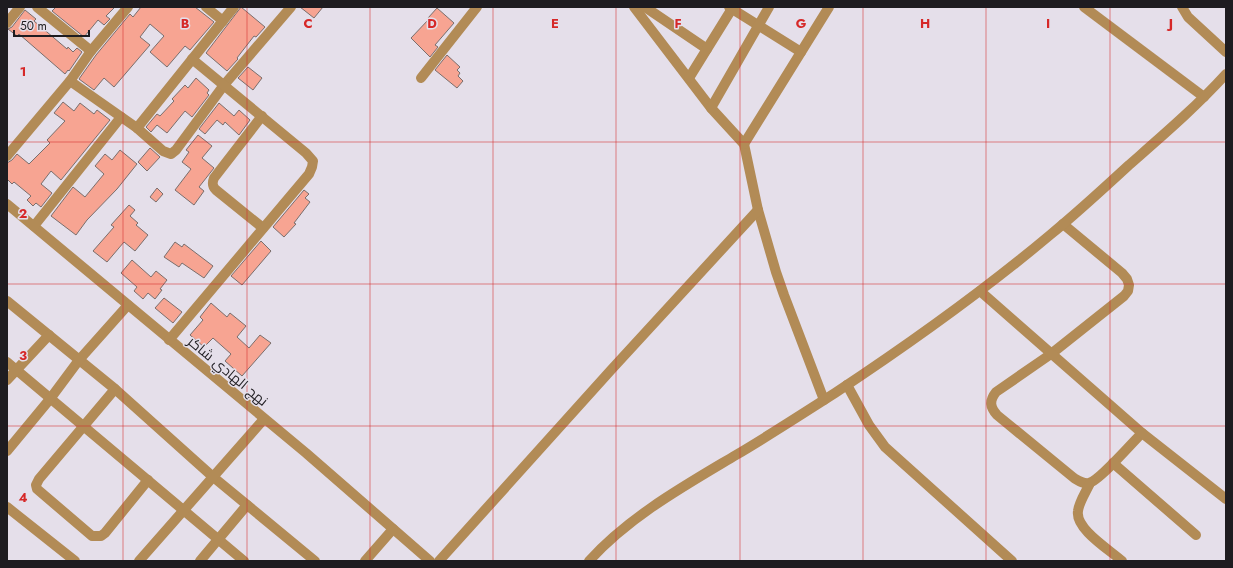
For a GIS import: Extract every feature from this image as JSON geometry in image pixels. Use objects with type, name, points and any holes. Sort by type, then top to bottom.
[{"type":"street","points":[[7,23],[20,7]]},
{"type":"street","points":[[37,7],[91,51]]},
{"type":"street","points":[[7,156],[70,81],[91,51],[128,7]]},
{"type":"street","points":[[206,7],[223,21]]},
{"type":"street","points":[[137,128],[234,7]]},
{"type":"street","points":[[70,81],[137,128],[163,151],[173,153],[224,85],[291,7]]},
{"type":"street","points":[[420,78],[477,7]]},
{"type":"street","points":[[634,7],[711,108],[744,144],[758,210],[784,295],[824,400]]},
{"type":"street","points":[[645,7],[707,49]]},
{"type":"street","points":[[711,108],[768,7]]},
{"type":"street","points":[[744,144],[829,7]]},
{"type":"street","points":[[1084,7],[1204,97]]},
{"type":"street","points":[[1182,7],[1188,17],[1226,52]]},
{"type":"street","points":[[689,78],[731,8],[800,52]]},
{"type":"street","points":[[170,340],[309,174],[313,161],[306,153],[192,59]]},
{"type":"street","points":[[589,561],[600,549],[636,518],[686,485],[824,400],[888,357],[980,291],[1063,224],[1204,97],[1226,74]]},
{"type":"street","points":[[262,116],[212,182],[213,187],[216,190],[263,228]]},
{"type":"street","points":[[34,226],[121,117]]},
{"type":"street","name":"نهج الهادي شاكر","points":[[7,204],[264,419],[430,561]]},
{"type":"street","points":[[439,561],[758,210]]},
{"type":"street","points":[[1063,224],[1122,273],[1127,279],[1129,288],[1124,296],[1051,354],[996,392],[992,397],[991,402],[992,408],[997,415],[1074,478],[1084,483],[1090,483]]},
{"type":"street","points":[[980,291],[1142,433],[1226,499]]},
{"type":"street","points":[[7,301],[115,389],[212,476],[314,561]]},
{"type":"street","points":[[7,451],[50,399],[79,360],[128,306]]},
{"type":"street","points":[[7,380],[49,335]]},
{"type":"street","points":[[7,362],[244,561]]},
{"type":"street","points":[[846,385],[869,425],[885,447],[1012,561]]},
{"type":"street","points":[[115,389],[36,485],[40,492],[92,536],[96,537],[105,533],[148,480]]},
{"type":"street","points":[[139,561],[185,510],[212,476],[264,419]]},
{"type":"street","points":[[1122,561],[1086,530],[1078,518],[1079,506],[1090,483],[1113,463],[1142,433]]},
{"type":"street","points":[[1113,463],[1196,535]]},
{"type":"street","points":[[200,561],[247,505]]},
{"type":"street","points":[[7,507],[75,561]]},
{"type":"street","points":[[365,561],[393,529]]},
{"type":"building","points":[[56,7],[115,7],[106,16],[110,19],[104,25],[98,20],[84,37],[52,11]]},
{"type":"building","points":[[141,7],[195,7],[214,22],[190,50],[185,46],[167,67],[150,52],[164,36],[150,24],[140,37],[150,45],[114,87],[104,78],[94,90],[79,79],[96,55],[130,14],[133,17]]},
{"type":"building","points":[[241,7],[265,27],[256,37],[254,36],[237,58],[238,59],[227,71],[206,53]]},
{"type":"building","points":[[300,7],[323,7],[314,18]]},
{"type":"building","points":[[437,8],[454,23],[435,45],[438,47],[430,57],[411,38]]},
{"type":"building","points":[[25,10],[36,19],[34,21],[67,49],[68,47],[73,52],[77,48],[82,52],[69,71],[68,70],[65,74],[19,34],[17,36],[8,29],[12,27]]},
{"type":"building","points":[[447,55],[460,67],[457,70],[460,73],[458,76],[463,81],[457,88],[435,70]]},
{"type":"building","points":[[248,67],[262,78],[253,90],[238,78]]},
{"type":"building","points":[[196,78],[209,90],[207,93],[209,95],[192,117],[185,111],[167,133],[157,125],[151,132],[146,127],[157,114],[160,116],[174,101],[172,99],[185,85],[188,88]]},
{"type":"building","points":[[63,102],[74,111],[80,103],[94,114],[97,110],[110,120],[61,180],[51,171],[41,184],[52,193],[41,207],[36,203],[33,206],[27,200],[31,196],[14,182],[12,184],[7,179],[7,163],[17,154],[29,164],[50,143],[47,140],[65,121],[54,113]]},
{"type":"building","points":[[219,103],[234,116],[239,110],[250,120],[239,135],[225,122],[223,125],[217,120],[205,134],[199,129]]},
{"type":"building","points":[[198,135],[212,146],[202,158],[214,168],[199,187],[204,191],[194,205],[175,190],[191,169],[182,162],[189,152],[186,150]]},
{"type":"building","points":[[150,148],[160,157],[147,171],[138,162]]},
{"type":"building","points":[[120,150],[137,164],[117,189],[87,220],[76,235],[51,216],[73,187],[85,197],[104,174],[95,166],[105,154],[112,160]]},
{"type":"building","points":[[157,188],[163,194],[156,202],[150,197]]},
{"type":"building","points":[[304,190],[309,194],[305,198],[310,202],[294,223],[296,224],[284,237],[273,227]]},
{"type":"building","points":[[129,205],[135,210],[130,216],[138,223],[136,225],[148,235],[135,251],[124,242],[107,262],[93,251],[114,227],[111,225]]},
{"type":"building","points":[[261,241],[271,251],[242,285],[231,276]]},
{"type":"building","points":[[175,242],[182,247],[184,244],[213,266],[204,278],[182,263],[179,267],[164,257]]},
{"type":"building","points":[[132,260],[151,277],[156,271],[167,280],[155,299],[148,293],[143,299],[134,291],[137,287],[121,273]]},
{"type":"building","points":[[164,298],[182,312],[173,323],[155,308]]},
{"type":"building","points":[[211,303],[227,317],[230,313],[246,326],[237,337],[249,348],[260,335],[271,343],[242,376],[225,361],[231,354],[213,338],[204,347],[190,335],[203,320],[200,317]]}]
